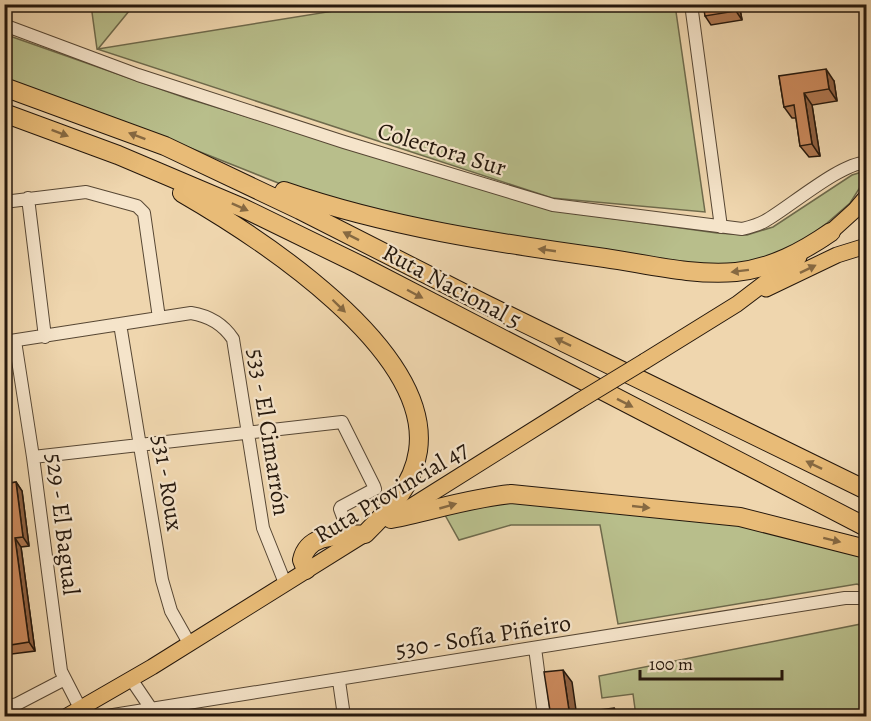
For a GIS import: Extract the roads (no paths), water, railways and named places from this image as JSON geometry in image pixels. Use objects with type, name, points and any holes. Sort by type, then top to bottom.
[{"type":"highway","name":"Ruta Nacional 5","points":[[4,87],[165,146],[300,210],[485,304],[867,490]]},
{"type":"highway","name":"Ruta Nacional 5","points":[[4,113],[118,155],[243,208],[360,265],[867,527]]},
{"type":"highway","points":[[165,146],[228,172],[354,214],[481,241],[710,273],[756,269],[781,261],[831,232]]},
{"type":"highway","points":[[118,155],[266,245],[303,274],[355,321],[397,371],[416,411],[418,451],[403,492],[385,514],[357,535],[320,539],[309,544],[302,560],[306,570]]},
{"type":"highway","points":[[391,519],[433,511],[483,496],[511,494],[740,517],[867,549]]},
{"type":"main road","name":"Ruta Provincial 47","points":[[357,535],[391,519],[468,473],[579,401],[737,304],[831,232],[867,197]]},
{"type":"main road","name":"Ruta Provincial 47","points":[[737,304],[837,255],[867,246]]},
{"type":"main road","name":"Ruta Provincial 47","points":[[74,712],[306,570]]},
{"type":"street","points":[[691,4],[722,227]]},
{"type":"street","name":"Colectora Sur","points":[[4,25],[138,75],[344,142],[553,205],[742,229],[756,226],[850,167],[867,163]]},
{"type":"street","points":[[4,202],[86,192],[137,206],[142,210],[159,318],[10,342]]},
{"type":"street","points":[[28,198],[45,337]]},
{"type":"street","name":"533 - El Cimarrón","points":[[159,318],[191,313],[203,315],[220,324],[233,339],[263,528],[285,583]]},
{"type":"street","name":"531 - Roux","points":[[120,324],[166,598],[177,625],[189,643]]},
{"type":"street","name":"529 - El Bagual","points":[[10,342],[33,457],[61,671],[74,712]]},
{"type":"street","points":[[33,457],[342,422],[375,489],[340,509],[357,535]]},
{"type":"street","name":"530 - Sofía Piñeiro","points":[[107,717],[152,713],[845,598],[867,598]]},
{"type":"street","points":[[535,648],[544,717]]},
{"type":"street","points":[[4,707],[17,704],[65,678]]},
{"type":"street","points":[[131,679],[152,713]]},
{"type":"street","points":[[339,681],[344,717]]}]
